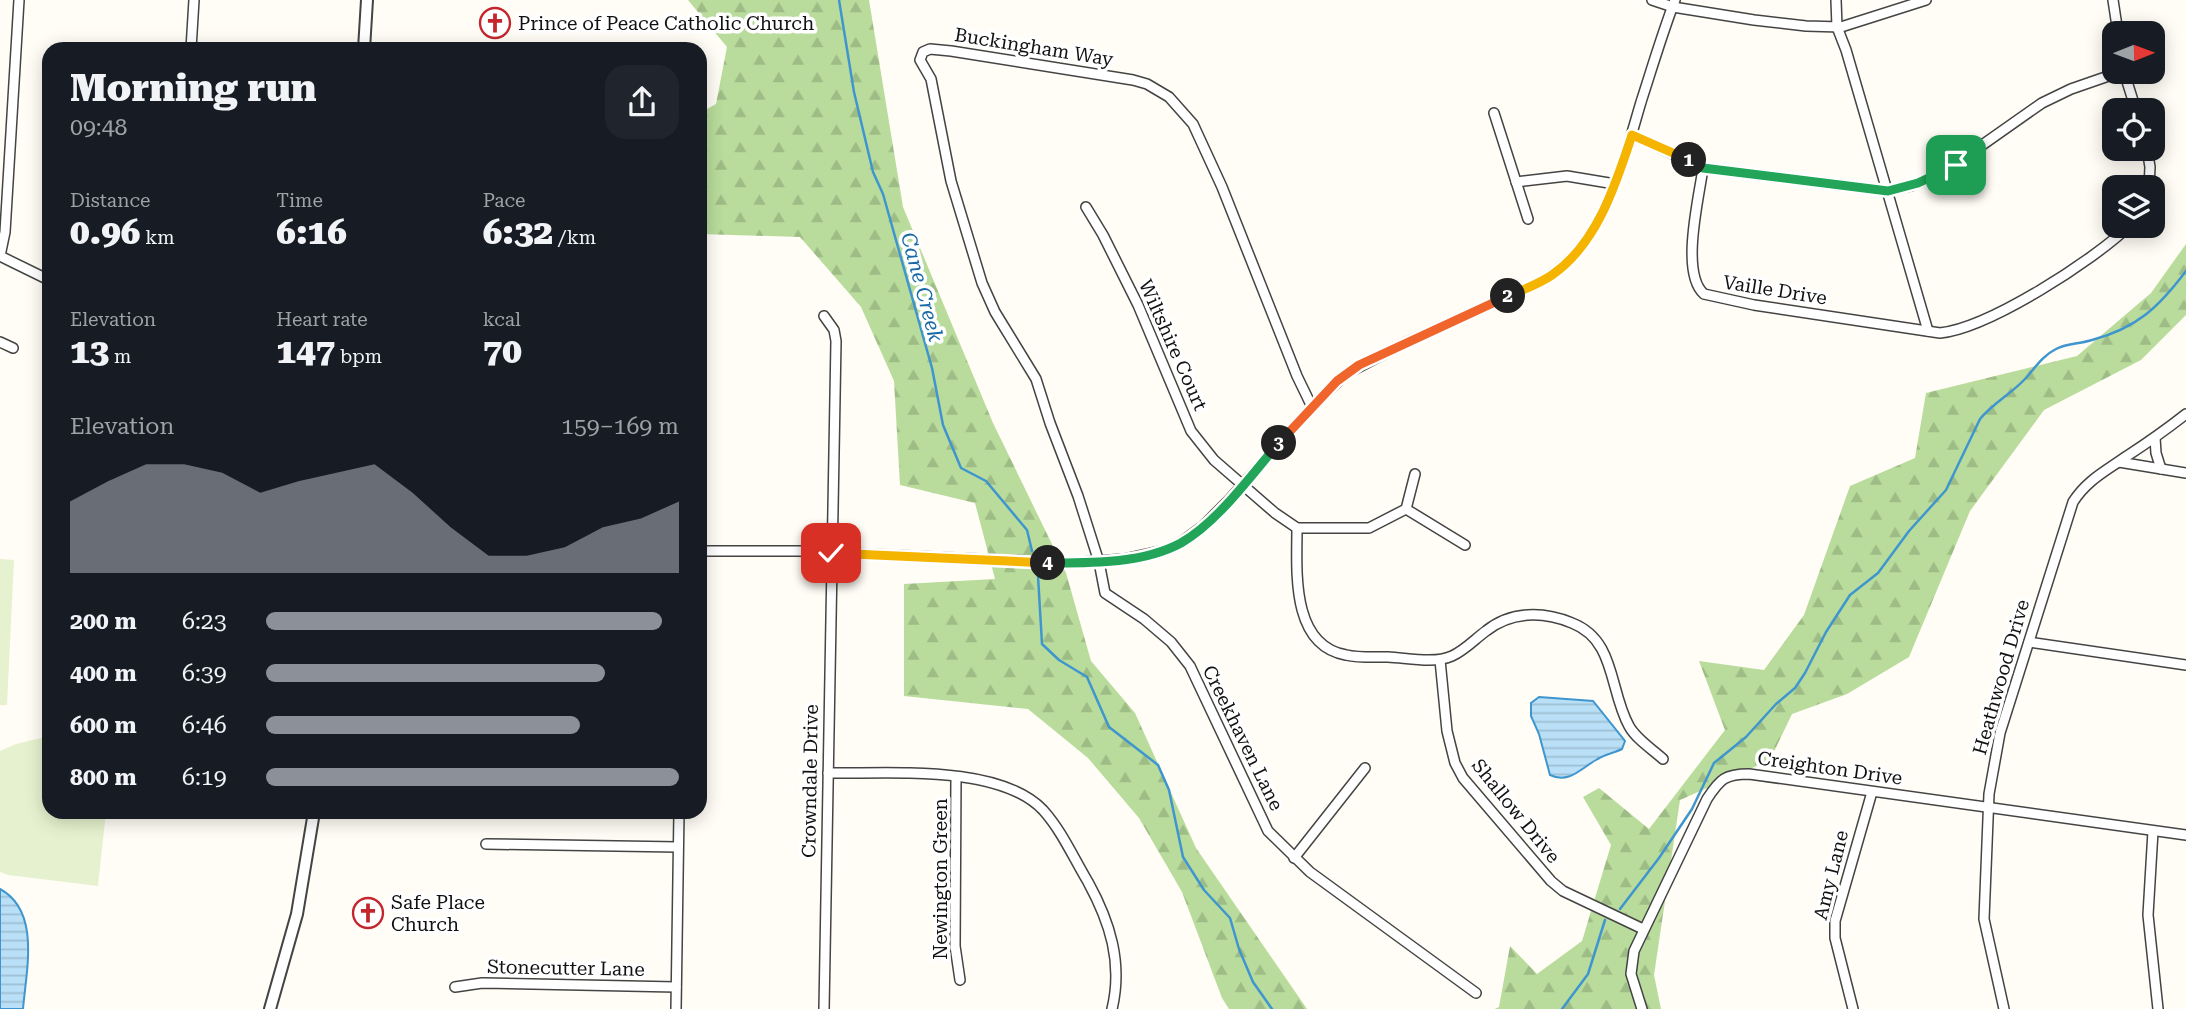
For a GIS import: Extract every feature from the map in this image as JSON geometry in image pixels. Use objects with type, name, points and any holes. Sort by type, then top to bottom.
[{"type":"street","points":[[19,0],[5,232],[0,256],[42,277]]},
{"type":"street","points":[[191,42],[194,0]]},
{"type":"street","points":[[364,42],[367,0]]},
{"type":"street","points":[[1653,0],[1806,26],[1837,27],[1846,27],[1926,0]]},
{"type":"street","points":[[1836,0],[1837,27],[1928,331]]},
{"type":"street","points":[[2113,0],[2116,21]]},
{"type":"street","points":[[707,551],[831,553],[1044,563],[1099,562],[1146,555],[1180,543],[1203,526],[1337,381],[1359,365],[1553,274],[1578,251],[1591,233],[1615,184],[1674,3]]},
{"type":"street","name":"Buckingham Way","points":[[1099,562],[1036,379],[995,312],[982,283],[951,181],[932,79],[920,61],[923,52],[930,49],[951,51],[1133,80],[1169,96],[1187,115],[1207,152],[1312,407]]},
{"type":"street","points":[[1632,135],[1703,168],[1888,191],[1911,186],[1941,174],[2042,103],[2102,79]]},
{"type":"street","points":[[1493,113],[1528,219]]},
{"type":"street","name":"Vaille Drive","points":[[1703,168],[1691,257],[1695,285],[1704,294],[1754,305],[1928,331],[1957,330],[2006,309],[2077,265],[2113,238]]},
{"type":"street","points":[[1516,181],[1567,176],[1615,184]]},
{"type":"street","name":"Wiltshire Court","points":[[1086,207],[1138,305],[1191,431],[1209,455],[1275,513],[1297,528]]},
{"type":"street","name":"Crowndale Drive","points":[[824,316],[834,330],[836,341],[824,1009]]},
{"type":"street","points":[[0,342],[13,348]]},
{"type":"street","name":"Heathwood Drive","points":[[2004,1009],[1984,919],[1989,794],[2000,733],[2073,502],[2089,481],[2155,438],[2186,414]]},
{"type":"street","points":[[2155,438],[2161,469]]},
{"type":"street","points":[[2119,462],[2186,473]]},
{"type":"street","points":[[1415,474],[1406,509],[1369,528],[1297,528],[1298,599],[1316,639],[1331,650],[1345,655],[1440,660],[1463,650],[1499,622],[1518,616],[1554,616],[1573,623],[1595,637],[1603,651],[1630,728],[1663,759]]},
{"type":"street","points":[[1406,509],[1465,545]]},
{"type":"street","name":"Creekhaven Lane","points":[[1099,562],[1105,593],[1144,619],[1171,642],[1190,666],[1268,831],[1310,872],[1475,993]]},
{"type":"street","points":[[2029,642],[2186,666]]},
{"type":"street","name":"Shallow Drive","points":[[1440,660],[1450,747],[1463,778],[1551,881],[1563,891],[1643,929]]},
{"type":"street","points":[[1294,858],[1364,768]]},
{"type":"street","points":[[828,773],[956,777],[1007,787],[1034,802],[1051,821],[1098,900],[1112,934],[1117,977],[1112,1009]]},
{"type":"street","name":"Creighton Drive","points":[[1642,1009],[1633,983],[1631,967],[1634,951],[1707,799],[1723,778],[1731,775],[1749,774],[2186,835]]},
{"type":"street","name":"Newington Green","points":[[956,777],[955,946],[960,980]]},
{"type":"street","name":"Amy Lane","points":[[1853,1009],[1835,938],[1835,921],[1872,792]]},
{"type":"street","points":[[270,1009],[297,914],[313,819]]},
{"type":"street","points":[[676,1009],[679,819]]},
{"type":"street","points":[[2153,831],[2148,915],[2158,1009]]},
{"type":"street","points":[[486,844],[678,847]]},
{"type":"street","name":"Stonecutter Lane","points":[[455,988],[482,983],[676,987]]},
{"type":"green space","points":[[688,0],[869,0],[903,207],[993,423],[1066,573],[1091,661],[1135,713],[1196,848],[1307,1009],[1229,1009],[1222,998],[1182,892],[1139,818],[1088,758],[1028,709],[904,696],[904,584],[995,579],[975,503],[900,485],[894,381],[861,307],[800,237],[707,234],[707,109],[716,104],[727,47]]},
{"type":"green space","points":[[2186,244],[2186,315],[2141,360],[2044,410],[1970,511],[1909,657],[1847,694],[1792,714],[1770,760],[1680,800],[1654,975],[1661,1009],[1495,1009],[1499,1007],[1510,946],[1537,974],[1582,941],[1611,845],[1583,797],[1599,788],[1649,829],[1725,730],[1699,661],[1764,670],[1804,615],[1850,486],[1915,458],[1926,393],[2077,356],[2151,293]]},
{"type":"green space","points":[[0,559],[14,560],[7,705],[0,705]]},
{"type":"green space","points":[[42,738],[42,819],[105,819],[98,886],[0,872],[0,751]]},
{"type":"water","points":[[1539,697],[1593,701],[1625,741],[1622,749],[1599,758],[1569,777],[1550,775],[1531,716],[1531,703]]},
{"type":"water","points":[[0,889],[13,899],[26,927],[28,960],[23,1009],[0,1009]]},
{"type":"waterway","name":"Cane Creek","points":[[839,0],[854,92],[873,172],[883,194],[932,368],[943,425],[961,468],[986,481],[1027,530],[1032,551]]},
{"type":"waterway","points":[[1620,909],[1692,809],[1714,763],[1746,737],[1776,704],[1795,688],[1850,595],[1878,573],[1909,531],[1946,490],[1980,419],[2051,352],[2060,347],[2108,335],[2134,322],[2156,305],[2186,271]]},
{"type":"waterway","name":"Cane Creek","points":[[1038,576],[1042,644],[1059,660],[1087,677],[1109,727],[1158,765],[1169,790],[1183,857],[1204,890],[1230,918],[1253,982],[1272,1009]]},
{"type":"waterway","points":[[1562,1009],[1588,974],[1605,920]]},
{"type":"place","name":"Prince of Peace Catholic Church","points":[[495,23]]},
{"type":"place","name":"Safe Place Church","points":[[368,913]]},
{"type":"route","points":[[831,553],[1071,563],[1146,555],[1180,543],[1203,526],[1229,500],[1290,431],[1346,374],[1405,343],[1542,281],[1562,267],[1591,233],[1622,167],[1632,135],[1703,168],[1888,191],[1911,186],[1956,165]]}]
